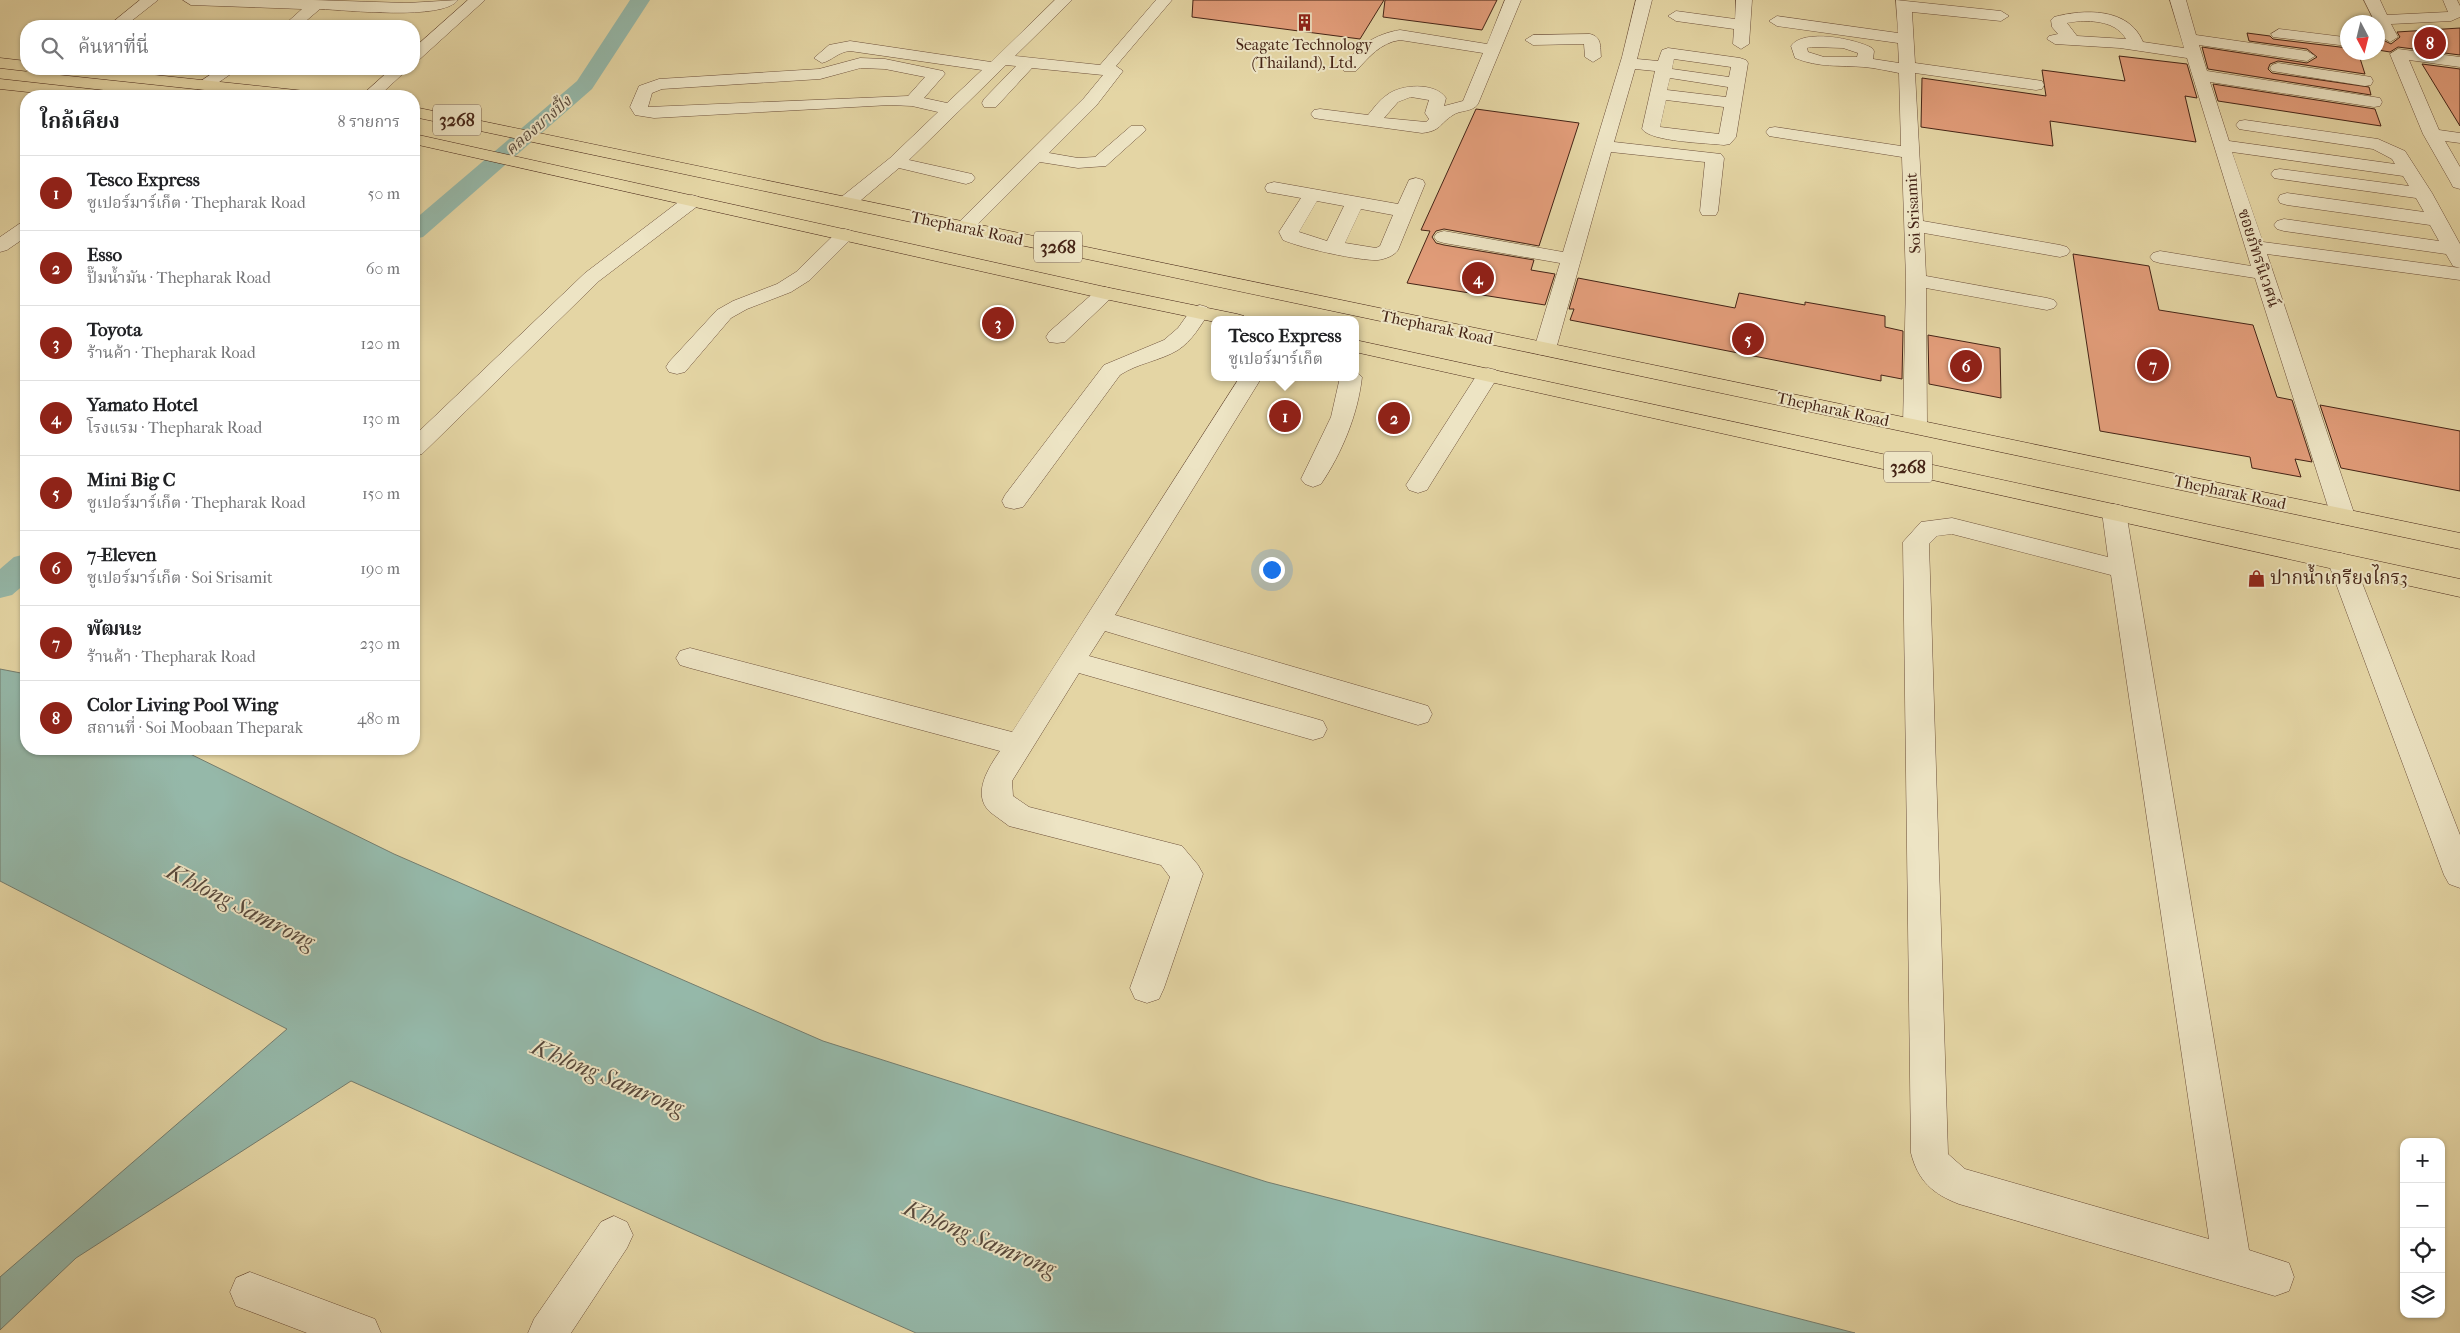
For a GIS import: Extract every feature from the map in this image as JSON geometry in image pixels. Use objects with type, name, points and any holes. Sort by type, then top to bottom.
[{"type":"main road","points":[[117,75],[254,90]]},
{"type":"main road","points":[[0,84],[54,90]]},
{"type":"main road","name":"Thepharak Road","points":[[420,113],[500,128],[1214,280],[2460,541]]},
{"type":"main road","name":"Thepharak Road","points":[[420,140],[1221,316]]},
{"type":"main road","points":[[1200,311],[1214,280]]},
{"type":"main road","name":"Thepharak Road","points":[[1359,347],[2460,588]]},
{"type":"street","points":[[124,20],[150,0]]},
{"type":"street","points":[[192,0],[327,4],[366,8],[434,7],[450,0]]},
{"type":"street","points":[[420,51],[477,0]]},
{"type":"street","points":[[847,202],[896,162],[1064,0]]},
{"type":"street","points":[[1105,70],[1164,0]]},
{"type":"street","points":[[1320,114],[1428,128],[1447,111],[1470,104],[1494,50],[1513,0]]},
{"type":"street","points":[[1545,349],[1628,63],[1644,0]]},
{"type":"street","points":[[1680,0],[1650,124],[1651,128],[1656,132],[1717,141],[1727,137],[1740,63],[1744,4],[1726,5]]},
{"type":"street","name":"ซอยภัทรนิเวศน์","points":[[2178,0],[2198,47],[2221,145],[2265,274],[2343,516]]},
{"type":"street","points":[[2372,0],[2380,15]]},
{"type":"street","points":[[2444,0],[2460,1]]},
{"type":"street","points":[[2385,20],[2451,16],[2456,13],[2450,0]]},
{"type":"street","points":[[1904,3],[2002,16]]},
{"type":"street","name":"Soi Srisamit","points":[[1904,3],[1908,64],[1905,68],[1916,280],[1915,426]]},
{"type":"street","points":[[301,20],[327,4]]},
{"type":"street","points":[[353,20],[366,8]]},
{"type":"street","points":[[1676,16],[1742,25]]},
{"type":"street","points":[[2072,39],[2060,27],[2059,20],[2082,16],[2102,18],[2126,27],[2135,35],[2138,46]]},
{"type":"street","points":[[1777,20],[1906,38]]},
{"type":"street","points":[[2385,26],[2432,134],[2460,183]]},
{"type":"street","points":[[2262,32],[2340,42]]},
{"type":"street","points":[[1350,68],[1378,39],[1390,36],[1400,35],[1494,50]]},
{"type":"street","points":[[1534,40],[1590,39],[1592,40],[1593,57]]},
{"type":"street","points":[[2055,40],[2072,39],[2138,46],[2198,47],[2327,58]]},
{"type":"street","points":[[1722,41],[1741,44]]},
{"type":"street","points":[[811,104],[821,66],[835,48],[850,46],[997,64],[1028,63],[1115,70],[1090,102],[964,227]]},
{"type":"street","points":[[2198,47],[2374,102]]},
{"type":"street","points":[[2398,54],[2460,62]]},
{"type":"street","points":[[1865,62],[2036,85]]},
{"type":"street","points":[[912,101],[937,74],[901,66],[860,63],[821,66],[765,78],[669,82],[645,90],[639,107],[641,111],[654,113],[860,101],[912,101],[951,109]]},
{"type":"street","points":[[990,103],[1028,63]]},
{"type":"street","points":[[1628,63],[1740,63]]},
{"type":"street","points":[[1665,64],[1737,83]]},
{"type":"street","points":[[860,101],[901,66]]},
{"type":"street","points":[[2261,66],[2366,81]]},
{"type":"street","points":[[203,84],[219,75]]},
{"type":"street","points":[[376,90],[393,75]]},
{"type":"street","points":[[759,107],[765,78]]},
{"type":"street","points":[[706,110],[714,80]]},
{"type":"street","points":[[1372,121],[1397,93],[1409,91],[1425,92],[1438,98],[1434,113],[1438,119]]},
{"type":"street","points":[[1657,94],[1733,103]]},
{"type":"street","points":[[1653,114],[1672,116]]},
{"type":"street","points":[[1710,121],[1729,124]]},
{"type":"street","points":[[2245,125],[2378,144],[2399,155],[2423,193],[2456,255]]},
{"type":"street","points":[[1035,156],[1078,164],[1100,162],[1137,130]]},
{"type":"street","points":[[1775,132],[1910,153]]},
{"type":"street","points":[[2432,134],[2460,138]]},
{"type":"street","points":[[2221,145],[2409,171]]},
{"type":"street","points":[[1604,146],[1715,158],[1708,211]]},
{"type":"street","points":[[896,162],[966,178]]},
{"type":"street","points":[[2280,174],[2423,193]]},
{"type":"street","points":[[1312,195],[1289,232],[1290,236],[1299,240],[1377,254],[1388,250],[1416,184]]},
{"type":"street","points":[[1274,188],[1404,211]]},
{"type":"street","points":[[2287,199],[2438,220]]},
{"type":"street","points":[[420,443],[592,277],[692,201]]},
{"type":"street","points":[[1334,247],[1356,202]]},
{"type":"street","points":[[1914,225],[2060,252]]},
{"type":"street","points":[[2284,225],[2456,255]]},
{"type":"street","points":[[0,246],[20,232]]},
{"type":"street","points":[[677,366],[724,314],[740,305],[784,288],[803,276],[845,235]]},
{"type":"street","points":[[1444,237],[1571,259]]},
{"type":"street","points":[[2256,247],[2460,274]]},
{"type":"street","points":[[2160,257],[2265,274]]},
{"type":"street","points":[[1916,280],[2047,304]]},
{"type":"street","points":[[1057,337],[1105,292]]},
{"type":"street","points":[[1014,501],[1112,370],[1133,359],[1166,348],[1180,338],[1200,311]]},
{"type":"street","points":[[1418,485],[1488,375]]},
{"type":"street","points":[[1147,988],[1187,874],[1171,855],[1020,817],[999,802],[997,780],[1248,381]]},
{"type":"street","points":[[1313,479],[1341,421],[1349,398],[1351,381]]},
{"type":"street","points":[[2114,512],[2232,1264]]},
{"type":"street","points":[[2122,569],[1952,526],[1930,528],[1916,542],[1929,1153],[1931,1163],[1938,1174],[1959,1186],[2275,1277]]},
{"type":"street","points":[[2342,562],[2460,875]]},
{"type":"street","points":[[1099,620],[1418,714]]},
{"type":"street","points":[[690,658],[1019,745]]},
{"type":"street","points":[[1072,661],[1313,730]]},
{"type":"street","points":[[548,1333],[614,1235]]},
{"type":"street","points":[[250,1292],[361,1333]]},
{"type":"water","name":"Khlong Samrong","points":[[0,669],[20,673],[20,755],[192,755],[394,854],[823,1041],[1267,1182],[1855,1333],[916,1333],[351,1081],[76,1258],[0,1330],[0,1277],[287,1029],[0,881]]},
{"type":"building","name":"Seagate Technology (Thailand), Ltd.","points":[[1193,0],[1384,0],[1360,39],[1192,17]]},
{"type":"building","points":[[1385,0],[1497,0],[1482,30],[1383,17]]},
{"type":"building","points":[[2460,28],[2460,55],[2398,47],[2390,52],[2385,51],[2385,41],[2391,44],[2400,37],[2397,32]]},
{"type":"building","points":[[2247,33],[2270,36],[2273,39],[2340,47],[2340,60],[2361,60],[2365,74],[2278,61],[2270,64],[2268,69],[2272,73],[2369,87],[2371,95],[2208,69],[2202,47],[2307,63],[2317,57],[2307,49],[2249,41]]},
{"type":"building","points":[[2119,56],[2187,64],[2197,98],[2185,96],[2196,142],[2050,121],[2053,146],[1921,127],[1922,78],[2046,96],[2042,70],[2125,81]]},
{"type":"building","points":[[2422,64],[2460,69],[2460,126]]},
{"type":"building","points":[[2213,84],[2375,109],[2381,126],[2218,101]]},
{"type":"building","points":[[1476,109],[1579,123],[1539,246],[1444,229],[1436,231],[1432,237],[1436,243],[1444,245],[1534,260],[1531,270],[1555,274],[1545,305],[1407,283],[1430,231],[1421,230]]},
{"type":"building","points":[[2073,254],[2149,266],[2159,310],[2253,325],[2277,397],[2292,400],[2312,462],[2295,459],[2301,477],[2252,468],[2250,457],[2100,431]]},
{"type":"building","points":[[1578,278],[1735,308],[1739,293],[1805,305],[1805,302],[1885,316],[1885,327],[1903,331],[1902,379],[1881,375],[1881,381],[1570,320],[1574,309],[1569,309]]},
{"type":"building","points":[[1928,335],[2000,348],[2001,398],[1929,384]]},
{"type":"building","points":[[2320,405],[2460,431],[2460,491],[2341,468]]},
{"type":"waterway","name":"คลองบางปิ้ง","points":[[420,227],[585,85],[640,0]]},
{"type":"waterway","name":"คลองบางปิ้ง","points":[[0,587],[20,570]]},
{"type":"place","name":"Seagate Technology (Thailand), Ltd.","points":[[1304,23]]},
{"type":"place","name":"Color Living Pool Wing","points":[[2430,43]]},
{"type":"place","name":"Yamato Hotel","points":[[1478,278]]},
{"type":"place","name":"Toyota","points":[[998,323]]},
{"type":"place","name":"Mini Big C","points":[[1748,339]]},
{"type":"place","name":"พัฒนะ","points":[[2153,365]]},
{"type":"place","name":"7-Eleven","points":[[1966,366]]},
{"type":"place","name":"Tesco Express","points":[[1285,416]]},
{"type":"place","name":"Esso","points":[[1394,418]]},
{"type":"place","name":"ปากน้ำเกรียงไกร3","points":[[2256,578]]}]
